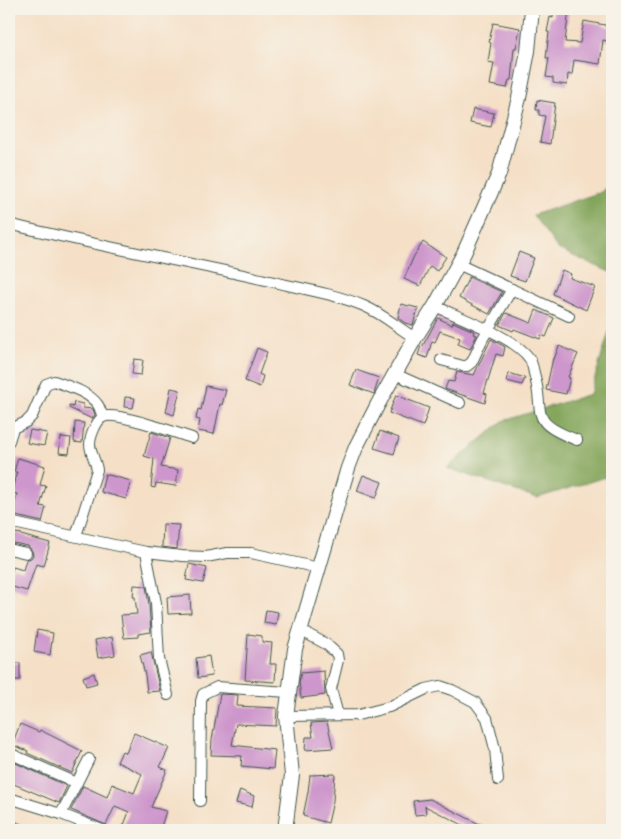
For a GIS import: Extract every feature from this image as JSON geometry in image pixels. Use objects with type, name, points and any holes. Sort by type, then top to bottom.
[{"type":"street","points":[[285,830],[292,775],[286,716],[295,649],[300,630],[354,454],[378,404],[415,338],[436,306],[458,264],[499,174],[519,98],[528,51],[532,9]]},
{"type":"street","points":[[9,224],[77,241],[212,268],[327,296],[362,306],[380,314],[415,338]]},
{"type":"street","points":[[458,264],[569,316]]},
{"type":"street","points":[[441,360],[458,366],[467,366],[472,362],[487,331],[512,289]]},
{"type":"street","points":[[436,306],[517,347],[530,360],[536,380],[543,421],[550,428],[576,440]]},
{"type":"street","points":[[395,374],[460,403]]},
{"type":"street","points":[[9,441],[11,427],[29,419],[46,384],[54,381],[73,388],[98,404],[103,417]]},
{"type":"street","points":[[76,536],[96,470],[90,441],[97,423],[103,417],[113,416],[134,420],[192,438]]},
{"type":"street","points":[[9,522],[146,552],[206,557],[227,552],[251,553],[319,568]]},
{"type":"street","points":[[9,549],[26,553]]},
{"type":"street","points":[[146,552],[156,603],[159,659],[168,695]]},
{"type":"street","points":[[300,630],[326,644],[337,654],[338,660],[331,689],[338,715]]},
{"type":"street","points":[[286,716],[358,715],[388,706],[426,689],[440,686],[475,702],[487,718],[495,748],[498,780]]},
{"type":"street","points":[[200,801],[201,701],[203,694],[217,687],[288,692]]},
{"type":"street","points":[[9,753],[77,783]]},
{"type":"street","points":[[61,814],[89,759]]},
{"type":"street","points":[[9,798],[61,814],[102,830]]},
{"type":"green space","points":[[612,181],[612,273],[558,249],[533,215],[601,192]]},
{"type":"green space","points":[[612,322],[612,475],[537,498],[447,468],[503,421],[590,394]]},
{"type":"building","points":[[553,9],[569,9],[565,42],[580,43],[584,21],[612,27],[612,42],[603,40],[600,64],[574,60],[572,75],[568,74],[567,85],[553,83],[553,78],[546,77],[549,58],[546,58],[549,32],[547,32],[550,17],[553,18]]},
{"type":"building","points":[[493,23],[520,28],[516,48],[514,48],[511,80],[509,80],[507,88],[490,85],[494,63],[488,62],[491,43],[489,42]]},
{"type":"building","points":[[537,100],[555,103],[550,144],[540,142],[545,116],[539,115],[539,110],[536,110]]},
{"type":"building","points":[[473,109],[494,113],[491,127],[470,123]]},
{"type":"building","points":[[423,242],[446,257],[437,271],[430,266],[420,286],[404,279],[414,256]]},
{"type":"building","points":[[519,252],[534,258],[525,281],[510,276]]},
{"type":"building","points":[[562,270],[571,274],[570,278],[595,287],[586,310],[553,294]]},
{"type":"building","points":[[469,277],[502,292],[489,314],[459,298]]},
{"type":"building","points":[[401,304],[418,308],[413,325],[405,323],[398,318]]},
{"type":"building","points":[[536,310],[554,318],[546,337],[541,335],[540,339],[499,325],[506,313],[531,323]]},
{"type":"building","points":[[438,318],[452,325],[453,322],[474,331],[473,334],[477,335],[470,349],[458,344],[460,338],[440,331],[435,342],[432,341],[427,358],[418,355],[421,346]]},
{"type":"building","points":[[491,339],[505,347],[503,356],[496,354],[484,393],[487,394],[485,403],[445,389],[448,381],[454,382],[457,372],[474,375]]},
{"type":"building","points":[[559,346],[578,354],[568,377],[570,378],[566,394],[546,390],[553,358]]},
{"type":"building","points":[[257,348],[267,352],[259,374],[263,376],[260,387],[245,381]]},
{"type":"building","points":[[134,359],[143,360],[141,375],[132,374]]},
{"type":"building","points":[[356,370],[379,378],[374,394],[350,385]]},
{"type":"building","points":[[509,373],[525,378],[522,385],[507,381]]},
{"type":"building","points":[[206,386],[226,390],[222,405],[220,404],[214,434],[198,431],[200,420],[196,419],[198,409],[201,410]]},
{"type":"building","points":[[171,388],[180,390],[174,415],[166,412]]},
{"type":"building","points":[[396,395],[429,408],[423,426],[389,413]]},
{"type":"building","points":[[125,397],[135,398],[133,408],[124,407]]},
{"type":"building","points":[[74,402],[83,404],[83,408],[93,409],[95,415],[92,419],[69,408],[69,406],[73,407]]},
{"type":"building","points":[[75,422],[84,423],[82,443],[74,442]]},
{"type":"building","points":[[30,430],[47,433],[44,446],[27,443]]},
{"type":"building","points":[[380,431],[399,438],[394,454],[374,448]]},
{"type":"building","points":[[151,432],[170,438],[161,467],[178,470],[176,486],[156,483],[155,488],[151,487],[154,459],[144,456]]},
{"type":"building","points":[[61,437],[71,438],[69,454],[59,453]]},
{"type":"building","points":[[18,458],[45,466],[40,485],[46,486],[40,506],[46,507],[42,522],[11,515],[17,494],[11,492],[17,472],[14,472]]},
{"type":"building","points":[[105,474],[131,481],[126,499],[101,492]]},
{"type":"building","points":[[363,475],[382,482],[376,498],[357,491]]},
{"type":"building","points":[[163,524],[179,525],[177,549],[162,547]]},
{"type":"building","points":[[9,532],[50,543],[44,566],[36,564],[27,591],[9,586],[9,581],[13,567],[23,570],[26,560],[33,555],[32,551],[28,546],[9,542]]},
{"type":"building","points":[[189,564],[207,568],[203,583],[186,580]]},
{"type":"building","points":[[134,585],[146,586],[151,632],[138,634],[138,637],[124,638],[121,615],[137,614],[135,597],[133,597]]},
{"type":"building","points":[[190,595],[191,613],[168,614],[167,597]]},
{"type":"building","points":[[266,610],[278,612],[276,625],[264,623]]},
{"type":"building","points":[[37,630],[53,633],[50,655],[34,652]]},
{"type":"building","points":[[248,634],[262,636],[262,642],[272,643],[270,664],[276,664],[275,682],[245,680]]},
{"type":"building","points":[[112,637],[115,655],[98,658],[95,640]]},
{"type":"building","points":[[151,652],[160,691],[147,692],[140,655]]},
{"type":"building","points":[[209,656],[212,676],[198,678],[196,658]]},
{"type":"building","points":[[10,663],[20,663],[20,680],[10,680]]},
{"type":"building","points":[[324,671],[325,695],[301,698],[299,682],[301,673]]},
{"type":"building","points":[[94,673],[97,683],[86,686],[83,677]]},
{"type":"building","points":[[220,694],[238,695],[237,706],[277,708],[276,726],[236,724],[232,745],[275,750],[273,769],[241,766],[242,756],[211,755]]},
{"type":"building","points":[[327,722],[333,748],[305,750],[306,737],[313,737],[311,723]]},
{"type":"building","points":[[20,724],[39,732],[40,730],[82,751],[72,773],[12,745]]},
{"type":"building","points":[[134,733],[169,748],[160,767],[167,770],[151,807],[166,811],[160,830],[122,830],[129,812],[115,806],[106,825],[71,810],[83,786],[107,797],[112,784],[134,793],[142,774],[117,762],[122,751],[126,753]]},
{"type":"building","points":[[9,760],[67,786],[59,803],[9,782]]},
{"type":"building","points":[[335,774],[333,801],[328,823],[303,816],[310,775]]},
{"type":"building","points":[[240,790],[254,796],[252,807],[236,803]]},
{"type":"building","points":[[430,799],[491,830],[473,830],[425,806],[426,814],[415,815],[413,801]]},
{"type":"building","points":[[9,820],[35,829],[35,830],[9,830]]}]
